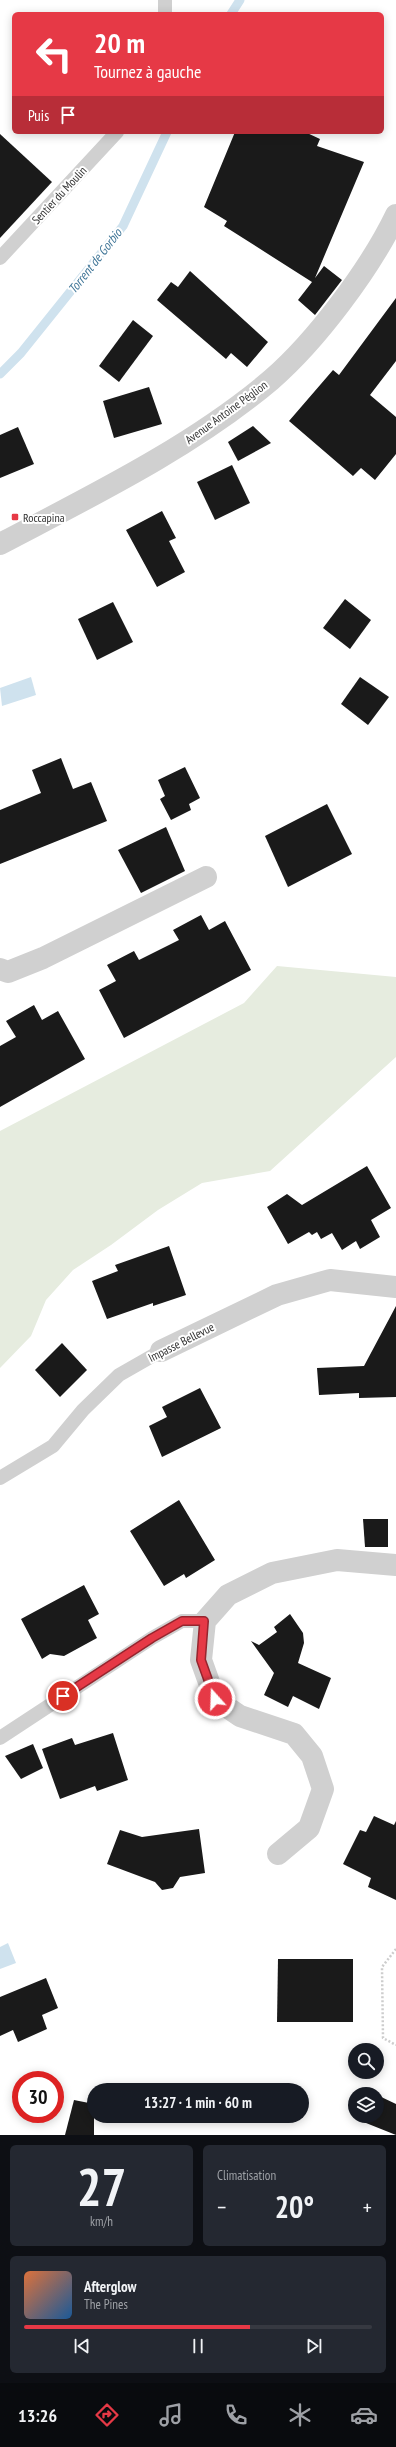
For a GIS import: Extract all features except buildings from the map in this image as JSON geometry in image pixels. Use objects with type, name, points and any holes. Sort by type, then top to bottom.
[{"type":"street","name":"Avenue Antoine Péglion","points":[[0,544],[49,519],[190,439],[271,380],[323,326],[383,243],[396,215]]},
{"type":"street","points":[[0,969],[8,972],[43,958],[206,877]]},
{"type":"street","name":"Impasse Bellevue","points":[[161,1351],[277,1295],[330,1280],[396,1287]]},
{"type":"street","points":[[278,1854],[309,1828],[323,1790],[312,1756],[294,1734],[240,1716],[215,1699],[201,1660],[204,1621],[228,1595],[272,1573],[337,1560],[396,1565]]},
{"type":"lane","points":[[165,0],[165,12]]},
{"type":"lane","name":"Sentier du Moulin","points":[[0,258],[115,134]]},
{"type":"lane","name":"Impasse Bellevue","points":[[0,1478],[53,1446],[83,1410],[119,1375],[161,1351]]},
{"type":"lane","points":[[0,1738],[152,1638],[182,1621],[204,1621]]},
{"type":"path","points":[[396,1949],[382,1967],[383,2038],[396,2045]]},
{"type":"shaded area","points":[[277,966],[396,977],[396,1057],[270,1171],[202,1183],[158,1210],[111,1245],[73,1270],[46,1300],[31,1336],[0,1368],[0,1131],[244,1003]]},
{"type":"water","points":[[31,677],[36,695],[2,706],[0,688]]},
{"type":"water","points":[[8,1943],[16,1963],[0,1969],[0,1947]]},
{"type":"waterway","name":"Torrent de Gorbio","points":[[232,12],[240,0]]},
{"type":"waterway","name":"Torrent de Gorbio","points":[[0,374],[21,353],[123,226],[166,134]]},
{"type":"place","name":"Roccapina","points":[[15,517]]},
{"type":"route","points":[[63,1696],[152,1638],[182,1621],[204,1621],[201,1660],[215,1699]]}]
